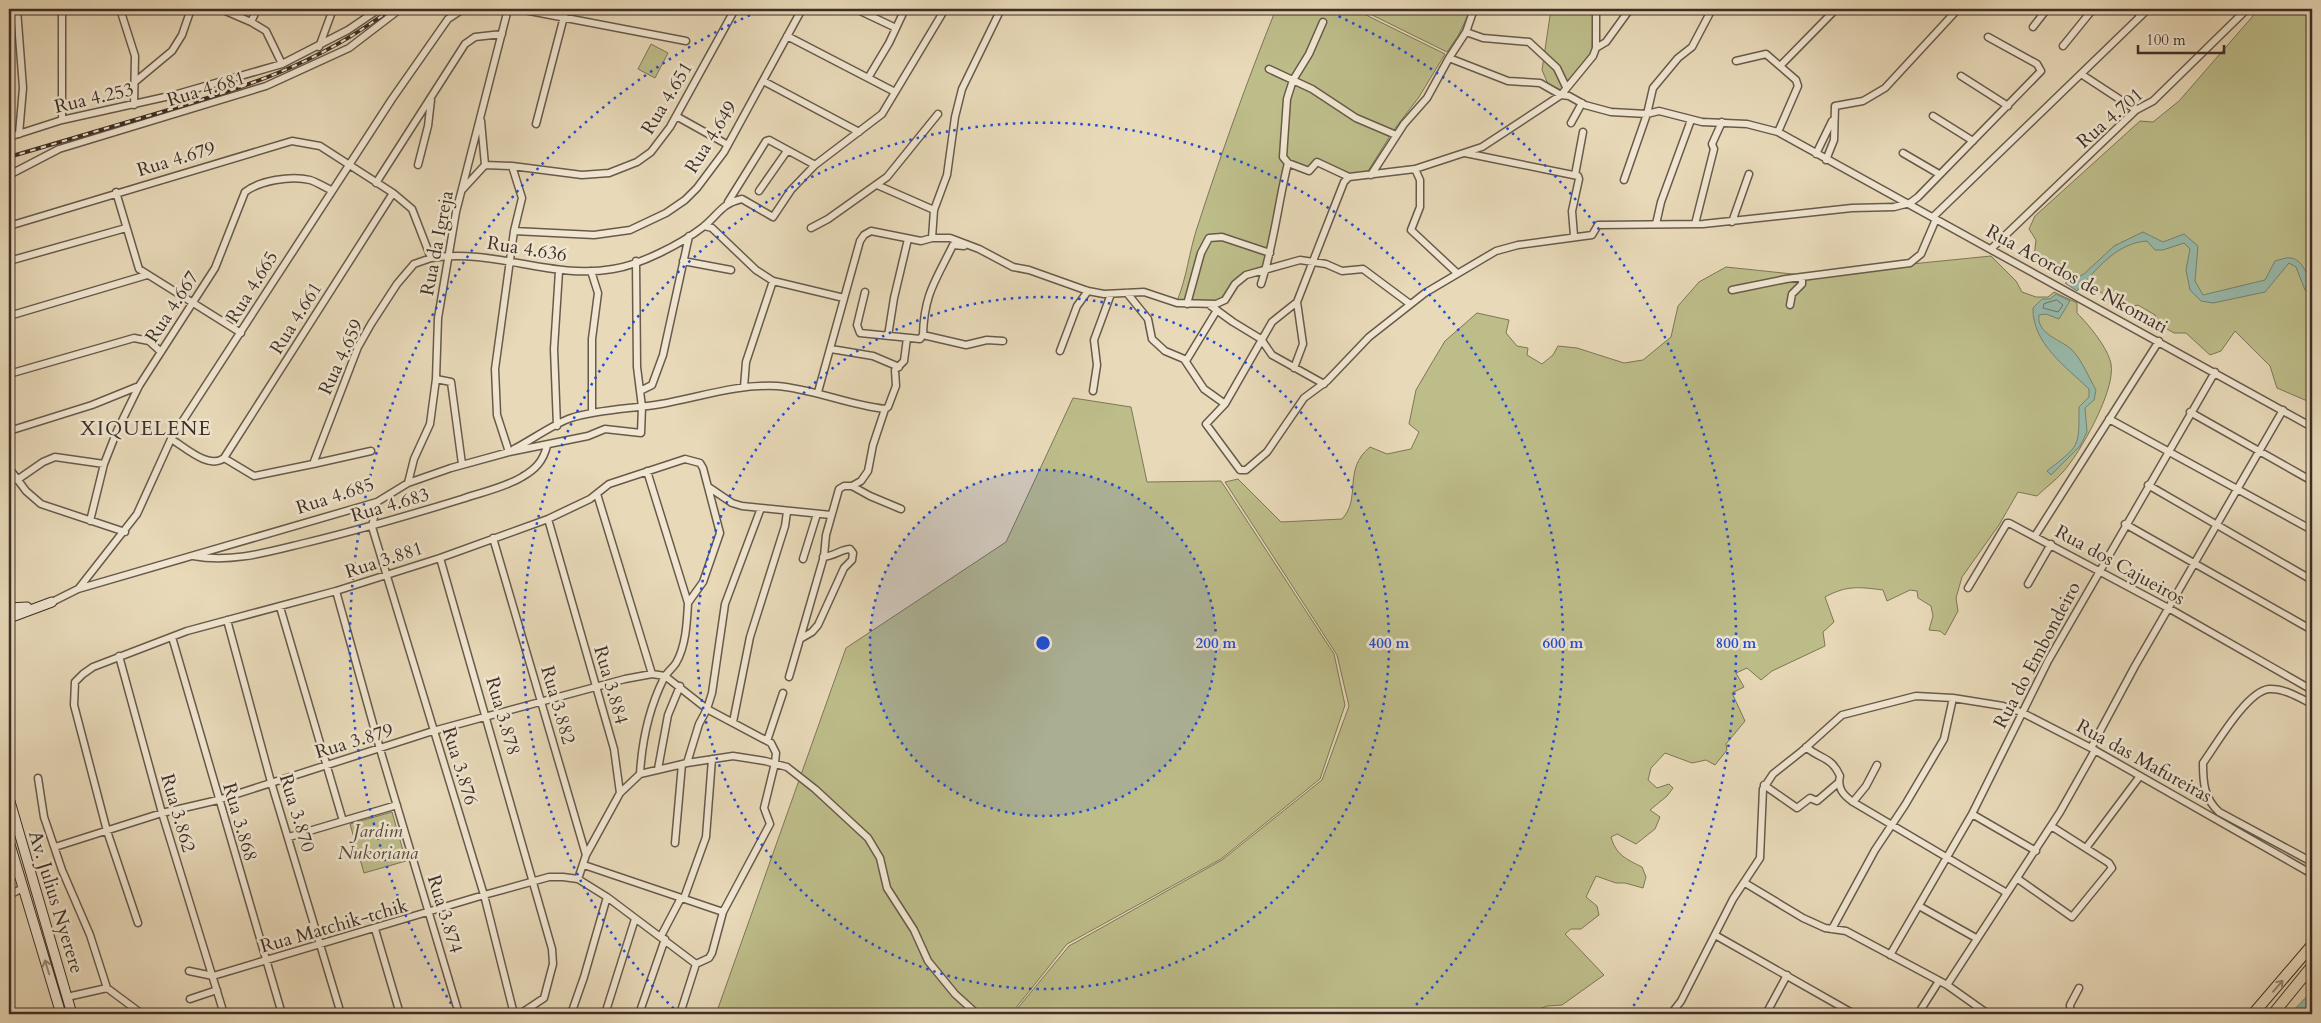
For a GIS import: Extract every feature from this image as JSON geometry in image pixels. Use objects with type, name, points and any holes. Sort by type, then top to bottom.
[{"type":"main road","name":"Rua 4.685","points":[[9,618],[52,602]]},
{"type":"main road","name":"Rua 4.685","points":[[9,608],[40,606]]},
{"type":"main road","name":"Av. Julius Nyerere","points":[[9,798],[72,1014]]},
{"type":"main road","name":"Av. Julius Nyerere","points":[[9,841],[61,1014]]},
{"type":"main road","points":[[2253,1014],[2312,945]]},
{"type":"main road","points":[[2273,1014],[2312,966]]},
{"type":"street","points":[[17,9],[23,88],[22,114],[18,134]]},
{"type":"street","points":[[62,120],[62,10],[84,9]]},
{"type":"street","points":[[120,9],[135,56],[136,81],[134,105]]},
{"type":"street","points":[[136,81],[172,51],[182,35],[191,9]]},
{"type":"street","points":[[221,9],[251,22],[266,32],[282,64]]},
{"type":"street","points":[[251,22],[257,9]]},
{"type":"street","points":[[318,47],[332,9]]},
{"type":"street","name":"Rua 4.253","points":[[9,137],[62,120],[134,105],[282,64],[318,47],[358,24],[379,9]]},
{"type":"street","name":"Rua 4.681","points":[[9,175],[59,149],[266,86],[349,48],[400,9]]},
{"type":"street","name":"Rua 4.665","points":[[78,589],[125,532],[145,499],[171,439],[241,333],[331,190],[448,20],[463,9]]},
{"type":"street","name":"Rua da Igreja","points":[[408,483],[414,459],[428,431],[436,379],[438,318],[449,255],[462,190],[508,9]]},
{"type":"street","points":[[519,9],[686,41]]},
{"type":"street","points":[[536,124],[566,9]]},
{"type":"street","name":"Rua 4.651","points":[[485,165],[512,166],[582,175],[609,173],[625,168],[650,152],[670,127],[735,9]]},
{"type":"street","name":"Rua 4.649","points":[[514,231],[594,235],[630,230],[666,213],[684,200],[697,188],[728,145],[802,9]]},
{"type":"street","points":[[856,9],[896,28]]},
{"type":"street","points":[[868,78],[905,9]]},
{"type":"street","points":[[728,202],[742,199],[773,216],[791,190],[815,165],[882,114],[945,9]]},
{"type":"street","points":[[932,238],[934,210],[946,175],[955,117],[962,89],[1001,9]]},
{"type":"street","points":[[1371,175],[1396,135],[1427,98],[1466,32],[1474,9]]},
{"type":"street","points":[[1324,22],[1294,80],[1287,99],[1283,157],[1288,163],[1309,171],[1317,162],[1349,177],[1415,169],[1482,147],[1532,116],[1561,95],[1593,56],[1596,48],[1596,9]]},
{"type":"street","points":[[1596,48],[1606,42],[1630,9]]},
{"type":"street","points":[[1624,180],[1647,114],[1653,88],[1678,58],[1692,47],[1712,9]]},
{"type":"street","points":[[1781,65],[1836,9]]},
{"type":"street","points":[[1826,160],[1834,140],[1834,109],[1838,105],[1863,101],[1885,88],[1958,9]]},
{"type":"street","points":[[2033,28],[2047,9]]},
{"type":"street","points":[[2063,46],[2093,9]]},
{"type":"street","points":[[2134,9],[2141,16]]},
{"type":"street","points":[[1732,290],[1825,273],[1910,263],[1921,254],[1935,218],[2148,9]]},
{"type":"street","name":"Rua 4.701","points":[[1992,249],[2136,110],[2160,94],[2247,9]]},
{"type":"street","points":[[1466,32],[1483,38],[1527,42],[1557,68],[1566,87]]},
{"type":"street","points":[[376,183],[457,55],[475,37],[502,34]]},
{"type":"street","points":[[787,36],[895,92]]},
{"type":"street","points":[[1297,302],[1275,319],[1261,339],[1225,404],[1206,427],[1240,470],[1246,470],[1267,452],[1301,401],[1324,384],[1366,340],[1410,304],[1457,273],[1496,251],[1574,236],[1592,235],[1598,224],[1732,222],[1852,208],[1894,207],[1910,203],[2040,72],[2037,64],[1988,37]]},
{"type":"street","points":[[1736,61],[1766,54],[1781,65],[1796,80],[1798,86],[1778,132]]},
{"type":"street","name":"Rua Acordos de Nkomati","points":[[1449,58],[1508,81],[1540,82],[1561,95],[1569,96],[1582,104],[1611,112],[1647,114],[1658,111],[1691,120],[1747,124],[1778,132],[1826,160],[1910,203],[2312,427]]},
{"type":"street","points":[[1269,68],[1312,89],[1356,118],[1396,135]]},
{"type":"street","points":[[2081,74],[2136,110]]},
{"type":"street","points":[[1960,76],[2008,106]]},
{"type":"street","points":[[763,81],[859,132]]},
{"type":"street","points":[[418,165],[428,126],[431,97]]},
{"type":"street","points":[[1571,123],[1582,104]]},
{"type":"street","points":[[811,228],[828,219],[887,177],[938,114]]},
{"type":"street","points":[[676,116],[728,145]]},
{"type":"street","points":[[1933,116],[1973,141]]},
{"type":"street","points":[[462,190],[485,165],[480,117]]},
{"type":"street","points":[[1816,154],[1833,118]]},
{"type":"street","points":[[1656,224],[1663,196],[1691,120]]},
{"type":"street","points":[[1695,224],[1714,149],[1712,144],[1722,122]]},
{"type":"street","points":[[1575,175],[1584,132]]},
{"type":"street","name":"Rua 4.636","points":[[431,258],[449,255],[469,255],[559,271],[613,270],[689,236],[704,226],[728,202],[766,141],[769,140],[787,151]]},
{"type":"street","name":"Rua 4.679","points":[[9,226],[116,192],[292,141],[320,146],[348,166]]},
{"type":"street","points":[[759,191],[787,151],[815,165]]},
{"type":"street","points":[[1464,153],[1575,175],[1579,179],[1572,211],[1574,236]]},
{"type":"street","points":[[1903,153],[1939,174]]},
{"type":"street","points":[[1261,284],[1267,268],[1278,203],[1288,163]]},
{"type":"street","points":[[348,166],[393,193],[412,209],[431,258]]},
{"type":"street","points":[[512,166],[522,198],[514,231],[495,369],[497,415],[509,452],[571,418],[592,413],[642,407],[709,392],[744,387],[778,386],[818,392],[864,406],[885,409]]},
{"type":"street","points":[[1415,169],[1420,180],[1420,207],[1412,230],[1457,273]]},
{"type":"street","points":[[1732,222],[1749,174]]},
{"type":"street","points":[[1294,368],[1303,344],[1297,302],[1344,182],[1349,177]]},
{"type":"street","name":"Rua 4.667","points":[[90,520],[104,464],[117,430],[139,386],[215,268],[245,192],[260,184],[299,179],[310,180],[331,190]]},
{"type":"street","points":[[877,185],[934,210]]},
{"type":"street","points":[[116,192],[135,261],[139,269],[241,333]]},
{"type":"street","name":"Rua 4.661","points":[[224,458],[393,193]]},
{"type":"street","points":[[704,226],[712,228],[756,270],[773,281],[844,298]]},
{"type":"street","points":[[9,261],[126,228]]},
{"type":"street","points":[[818,392],[860,241],[864,234],[871,232],[921,241],[932,238],[950,238],[979,249],[1013,267],[1029,270],[1088,292],[1111,294],[1144,292],[1171,302],[1214,308],[1261,339],[1272,355],[1324,384]]},
{"type":"street","points":[[640,391],[652,385],[663,355],[689,236]]},
{"type":"street","points":[[1187,304],[1202,253],[1210,238],[1222,237],[1270,253]]},
{"type":"street","points":[[888,336],[894,298],[908,239]]},
{"type":"street","points":[[865,292],[857,325],[858,332],[920,339],[923,335],[926,307],[932,284],[953,245],[979,249]]},
{"type":"street","name":"Rua 4.659","points":[[313,464],[358,347],[371,324],[397,284],[414,264],[431,258]]},
{"type":"street","points":[[1186,361],[1214,308],[1225,300],[1235,284],[1246,275],[1267,268],[1300,260],[1313,261],[1342,271],[1363,269],[1410,304]]},
{"type":"street","points":[[636,261],[637,368],[642,407]]},
{"type":"street","points":[[683,261],[731,270]]},
{"type":"street","points":[[557,426],[554,348],[559,271]]},
{"type":"street","points":[[591,271],[598,293],[592,339],[592,413]]},
{"type":"street","points":[[9,316],[147,275]]},
{"type":"street","points":[[1790,305],[1792,294],[1802,284],[1802,278]]},
{"type":"street","points":[[744,387],[746,362],[773,281]]},
{"type":"street","points":[[1060,351],[1077,306],[1088,292]]},
{"type":"street","points":[[1127,292],[1148,319],[1152,339],[1164,351],[1179,355],[1186,361],[1204,389],[1225,404]]},
{"type":"street","points":[[1093,391],[1097,365],[1094,340],[1111,294]]},
{"type":"street","points":[[923,335],[966,344],[987,340],[1003,341]]},
{"type":"street","points":[[9,374],[134,338],[149,341],[161,352]]},
{"type":"street","points":[[789,677],[823,557],[831,515],[839,489],[844,486],[852,486],[861,481],[868,472],[873,444],[885,409],[892,400],[897,380],[895,370],[904,361],[907,338]]},
{"type":"street","name":"Rua dos Cajueiros","points":[[2158,341],[2035,536],[2170,609],[2312,690]]},
{"type":"street","points":[[831,349],[873,356],[899,367]]},
{"type":"street","name":"Rua do Embondeiro","points":[[1890,955],[1996,770],[2021,712],[2125,524],[2215,372]]},
{"type":"street","points":[[436,379],[451,382],[462,464]]},
{"type":"street","points":[[9,431],[92,406],[139,386]]},
{"type":"street","name":"Rua 4.685","points":[[52,602],[78,589],[377,502],[408,483],[462,464],[509,452],[547,446],[605,430],[640,433],[642,407]]},
{"type":"street","points":[[1947,985],[2051,826],[2136,666],[2283,410]]},
{"type":"street","points":[[2190,412],[2312,481]]},
{"type":"street","points":[[2109,419],[2312,530]]},
{"type":"street","points":[[171,439],[211,463],[220,462],[224,458],[254,476],[371,451]]},
{"type":"street","name":"Rua 4.683","points":[[192,556],[220,559],[254,555],[372,527],[508,484],[523,477],[541,463],[547,446]]},
{"type":"street","points":[[17,480],[43,462],[55,457],[104,464]]},
{"type":"street","name":"Rua 3.881","points":[[138,922],[107,831],[74,705],[73,691],[76,682],[83,674],[119,656],[172,637],[227,620],[336,591],[440,558],[548,519],[597,494],[610,484],[685,459],[693,460],[703,468],[720,525],[719,539],[703,582],[688,603]]},
{"type":"street","points":[[9,468],[17,480],[41,504],[125,532]]},
{"type":"street","points":[[640,774],[645,731],[665,676],[676,663],[681,653],[687,622],[688,603],[647,471]]},
{"type":"street","points":[[2148,485],[2312,580]]},
{"type":"street","points":[[852,486],[901,509]]},
{"type":"street","points":[[710,488],[732,503],[787,512],[831,515]]},
{"type":"street","points":[[597,494],[652,674]]},
{"type":"street","points":[[372,527],[377,502]]},
{"type":"street","points":[[675,843],[685,764],[698,724],[707,709],[718,660],[726,604],[761,508]]},
{"type":"street","points":[[733,722],[750,637],[785,526],[787,512]]},
{"type":"street","points":[[803,559],[816,514]]},
{"type":"street","name":"Rua 3.884","points":[[548,519],[614,749],[620,793]]},
{"type":"street","points":[[1968,588],[2008,522],[2035,536]]},
{"type":"street","points":[[2125,524],[2312,630]]},
{"type":"street","name":"Rua 3.876","points":[[372,527],[484,896],[514,1014]]},
{"type":"street","name":"Rua 3.882","points":[[493,538],[586,855],[578,879]]},
{"type":"street","points":[[2028,584],[2051,544]]},
{"type":"street","points":[[800,639],[812,632],[818,624],[844,568],[852,560],[853,553],[845,549],[834,556],[823,557]]},
{"type":"street","name":"Rua 3.878","points":[[440,558],[535,883],[552,949],[553,964],[544,998],[520,1014]]},
{"type":"street","name":"Rua 3.874","points":[[336,591],[380,749],[459,1014]]},
{"type":"street","points":[[280,607],[343,821]]},
{"type":"street","name":"Rua 3.870","points":[[227,620],[271,782],[342,1014]]},
{"type":"street","name":"Rua 3.868","points":[[172,637],[282,1014]]},
{"type":"street","name":"Rua 3.862","points":[[119,656],[162,813],[224,1014]]},
{"type":"street","name":"Rua 3.879","points":[[55,847],[162,813],[218,800],[434,731],[625,679],[652,674],[665,676],[707,709],[767,741]]},
{"type":"street","points":[[658,769],[668,715],[680,686]]},
{"type":"street","points":[[2311,860],[2219,812],[2211,805],[2206,795],[2203,763],[2253,696],[2268,689],[2281,690],[2312,704]]},
{"type":"street","points":[[680,1014],[696,964],[709,958],[712,953],[723,912],[770,824],[764,808],[775,763],[774,748],[767,741],[783,693]]},
{"type":"street","name":"Rua das Mafureiras","points":[[1764,784],[1832,722],[1850,712],[1916,696],[1953,698],[2003,706],[2021,712],[2093,749],[2312,874]]},
{"type":"street","points":[[1832,929],[1875,850],[1946,736],[1953,698]]},
{"type":"street","points":[[1764,784],[1798,808],[1810,798],[1817,801],[1838,783],[1840,776],[1831,761],[1824,756],[1814,754],[1806,747]]},
{"type":"street","points":[[586,855],[620,793],[640,774],[712,759],[744,756],[775,763],[791,770],[868,838],[880,858],[887,888],[914,930],[928,961],[954,994],[977,1014]]},
{"type":"street","points":[[639,1014],[663,937],[683,898],[706,837],[712,759]]},
{"type":"street","points":[[1853,802],[1866,786],[1877,765]]},
{"type":"street","points":[[2086,848],[2140,776]]},
{"type":"street","points":[[38,778],[41,805],[108,988],[137,1013]]},
{"type":"street","points":[[1838,783],[1844,795],[1853,802],[2007,893]]},
{"type":"street","points":[[1671,1014],[1681,1001],[1692,976],[1716,935],[1732,899],[1745,883],[1760,858],[1764,784]]},
{"type":"street","points":[[289,837],[397,805]]},
{"type":"street","points":[[1972,814],[2036,850]]},
{"type":"street","points":[[2018,879],[2072,917],[2112,867],[2051,826]]},
{"type":"street","points":[[584,865],[723,912]]},
{"type":"street","name":"Rua Matchik-tchik","points":[[213,976],[266,962],[484,896],[535,883],[549,877],[563,876],[578,879]]},
{"type":"street","points":[[578,879],[663,937],[696,964]]},
{"type":"street","points":[[1745,883],[1803,918],[1832,929],[1846,931],[1947,985],[1988,1014]]},
{"type":"street","points":[[9,895],[23,888]]},
{"type":"street","points":[[571,1014],[584,977],[607,897]]},
{"type":"street","points":[[1919,906],[1976,938]]},
{"type":"street","points":[[605,1014],[635,919]]},
{"type":"street","points":[[375,929],[400,1014]]},
{"type":"street","points":[[1716,935],[1854,1014]]},
{"type":"street","points":[[189,971],[213,976]]},
{"type":"street","points":[[1766,1014],[1788,975]]},
{"type":"street","points":[[1918,1014],[1939,981]]},
{"type":"street","points":[[67,997],[108,988]]},
{"type":"street","points":[[2071,1014],[2072,1000],[2079,988]]},
{"type":"street","points":[[190,999],[217,990]]},
{"type":"green space","points":[[1276,9],[1354,9],[1445,54],[1419,97],[1393,131],[1368,171],[1348,175],[1318,161],[1309,170],[1288,162],[1266,268],[1252,272],[1221,302],[1177,301],[1194,237],[1215,173]]},
{"type":"green space","points":[[1360,9],[1471,9],[1458,36],[1447,52]]},
{"type":"green space","points":[[1551,9],[1593,9],[1592,55],[1561,90],[1548,84],[1542,70]]},
{"type":"green space","points":[[2259,9],[2312,9],[2312,403],[2277,388],[2270,366],[2235,331],[2221,351],[2210,355],[2186,333],[2174,333],[2157,323],[2155,315],[2138,305],[2120,309],[2110,304],[2108,298],[2090,284],[2078,289],[2062,280],[2062,266],[2034,257],[2036,240],[2029,229],[2035,216],[2140,121],[2153,122],[2179,101]]},
{"type":"green space","points":[[651,44],[668,53],[655,78],[638,69]]},
{"type":"green space","points":[[1991,256],[2016,281],[2022,292],[2036,297],[2048,297],[2054,292],[2077,303],[2077,313],[2092,330],[2106,351],[2111,364],[2108,389],[2087,436],[2063,472],[2037,496],[2018,492],[1999,525],[1962,577],[1956,598],[1958,611],[1945,635],[1940,631],[1929,630],[1933,616],[1931,606],[1918,598],[1917,591],[1910,590],[1887,601],[1883,590],[1860,588],[1840,590],[1825,597],[1834,622],[1823,632],[1825,646],[1772,671],[1761,680],[1747,668],[1736,673],[1744,687],[1732,693],[1745,721],[1726,744],[1727,750],[1715,765],[1706,760],[1692,763],[1665,753],[1651,768],[1648,780],[1657,788],[1669,784],[1673,788],[1667,796],[1650,810],[1660,817],[1655,829],[1636,844],[1617,834],[1611,837],[1616,848],[1626,859],[1642,867],[1646,877],[1643,888],[1625,883],[1616,883],[1596,876],[1586,897],[1597,906],[1599,915],[1581,929],[1571,929],[1565,934],[1604,975],[1562,1005],[1547,1006],[1528,1014],[1013,1014],[1069,946],[1222,860],[1322,780],[1349,706],[1337,655],[1225,482],[1238,479],[1281,522],[1342,519],[1348,511],[1351,502],[1354,474],[1357,465],[1370,447],[1387,454],[1411,449],[1419,432],[1409,424],[1416,390],[1445,341],[1477,313],[1509,320],[1506,333],[1517,346],[1528,348],[1527,355],[1542,364],[1553,355],[1558,346],[1577,348],[1624,363],[1643,360],[1671,337],[1678,306],[1699,282],[1726,267],[1802,275]]},
{"type":"green space","points":[[1073,398],[1131,407],[1147,482],[1221,481],[1334,654],[1345,705],[1320,779],[1221,859],[1067,944],[1011,1014],[716,1014],[846,648],[1006,542]]},
{"type":"green space","name":"Jardim Nukoriana","points":[[392,812],[406,861],[364,873],[350,824]]},
{"type":"water","points":[[2143,232],[2163,242],[2184,234],[2198,246],[2195,281],[2203,295],[2265,280],[2275,261],[2289,258],[2296,259],[2303,267],[2311,285],[2312,295],[2305,290],[2296,267],[2289,263],[2265,292],[2213,303],[2201,301],[2190,290],[2186,270],[2190,249],[2184,243],[2163,250],[2155,250],[2147,241],[2126,247],[2108,258],[2077,291],[2065,283],[2084,274],[2114,246]]},
{"type":"water","points":[[2056,294],[2070,301],[2059,319],[2046,314],[2039,315],[2041,327],[2045,332],[2068,346],[2076,354],[2096,390],[2094,400],[2085,408],[2087,432],[2080,446],[2051,475],[2047,471],[2066,456],[2075,445],[2079,431],[2079,407],[2089,397],[2089,389],[2061,363],[2044,343],[2034,321],[2033,308],[2042,299],[2050,299]]},
{"type":"water","points":[[2312,991],[2312,1014],[2290,1014]]},
{"type":"railway","points":[[9,157],[188,104],[278,73],[335,46],[391,9]]},
{"type":"district","name":"XIQUELENE","points":[[146,428]]}]
